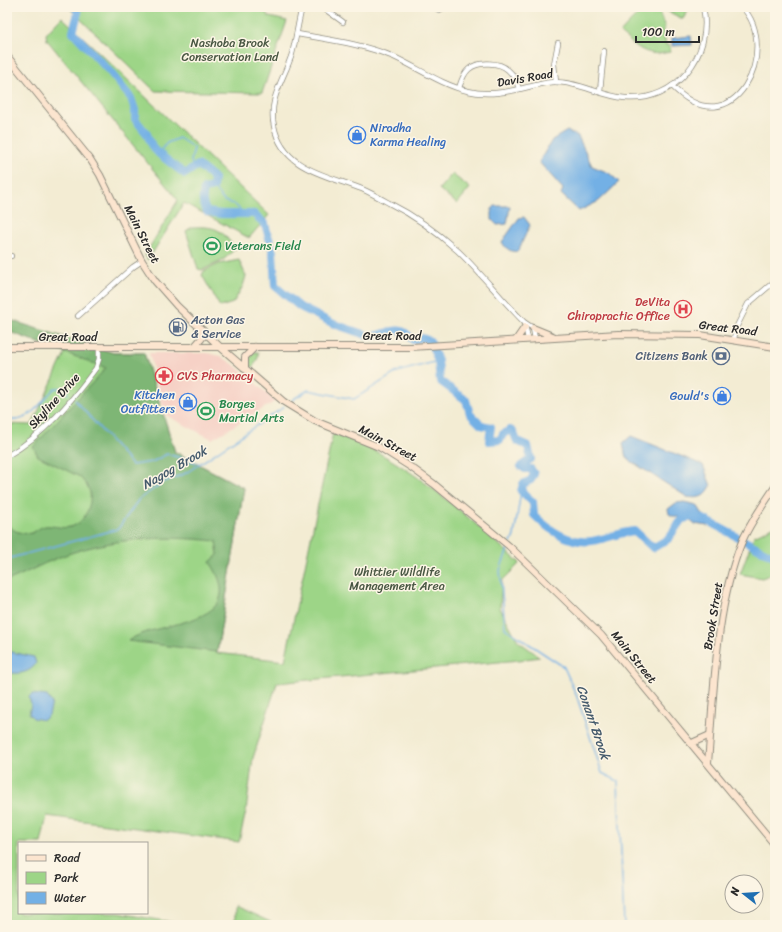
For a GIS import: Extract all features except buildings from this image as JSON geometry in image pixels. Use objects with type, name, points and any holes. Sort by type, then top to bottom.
[{"type":"main road","name":"Main Street","points":[[7,56],[94,164],[142,262],[164,293],[219,346],[276,396],[298,412],[379,447],[412,468],[475,517],[509,546],[601,635],[692,743],[748,815],[775,845]]},
{"type":"main road","points":[[516,340],[524,324]]},
{"type":"main road","points":[[533,328],[556,337]]},
{"type":"main road","points":[[195,346],[202,338],[202,330]]},
{"type":"main road","name":"Great Road","points":[[7,347],[429,347],[556,337],[618,334],[700,335],[775,346]]},
{"type":"main road","points":[[245,368],[246,355],[256,347]]},
{"type":"main road","name":"Brook Street","points":[[708,763],[724,600],[744,537],[775,487]]},
{"type":"main road","points":[[692,743],[710,735]]},
{"type":"street","points":[[302,7],[290,60],[276,89],[273,103],[272,118],[275,132],[286,152],[296,162],[308,170],[367,192],[390,203],[436,234],[458,251],[524,324],[531,339]]},
{"type":"street","points":[[322,7],[343,22]]},
{"type":"street","points":[[434,7],[439,10],[445,7]]},
{"type":"street","name":"Davis Road","points":[[297,34],[352,44],[373,50],[400,60],[459,88],[486,94],[556,82],[600,91],[620,97],[633,98],[652,95],[672,86],[690,69],[700,51],[705,30],[703,7]]},
{"type":"street","points":[[742,7],[756,18]]},
{"type":"street","points":[[556,82],[554,64],[558,43]]},
{"type":"street","points":[[600,91],[604,51]]},
{"type":"street","points":[[459,88],[469,69],[479,64],[488,64],[505,68],[510,71],[519,89]]},
{"type":"street","points":[[672,86],[686,98],[705,106],[719,107],[737,102]]},
{"type":"street","points":[[78,316],[133,267],[142,262]]},
{"type":"street","points":[[734,340],[736,328],[748,304],[775,281]]},
{"type":"street","points":[[524,324],[533,328],[531,339]]},
{"type":"street","name":"Skyline Drive","points":[[7,456],[34,439],[60,413],[96,368],[99,359],[99,347]]},
{"type":"shaded area","points":[[149,353],[208,353],[220,356],[233,364],[276,401],[212,439],[165,415]]},
{"type":"green space","name":"Nashoba Brook Conservation Land","points":[[68,7],[262,7],[269,17],[287,21],[262,93],[155,91]]},
{"type":"green space","points":[[657,7],[665,27],[663,31],[666,45],[670,46],[670,52],[654,54],[637,47],[620,33],[641,13]]},
{"type":"green space","points":[[664,7],[690,7],[683,19],[663,9]]},
{"type":"green space","points":[[62,17],[269,215],[249,238],[184,203],[148,260],[145,255],[178,200],[47,40],[46,34]]},
{"type":"green space","points":[[452,174],[470,188],[457,204],[439,189]]},
{"type":"green space","name":"Veterans Field","points":[[192,227],[207,227],[218,230],[226,237],[235,249],[222,261],[202,270],[198,269],[186,231]]},
{"type":"green space","name":"Veterans Field","points":[[239,260],[246,276],[243,286],[233,303],[220,307],[202,275],[204,271],[219,264]]},
{"type":"green space","points":[[7,319],[114,353],[144,353],[175,452],[244,488],[217,652],[128,641],[141,634],[196,618],[211,610],[220,599],[220,583],[210,562],[218,555],[216,541],[155,538],[115,542],[76,551],[7,581],[7,524],[21,533],[32,533],[45,526],[64,528],[70,527],[79,522],[86,514],[90,503],[90,493],[84,482],[80,477],[38,456],[33,447],[106,368],[7,331]]},
{"type":"green space","points":[[254,352],[258,352],[258,359],[251,368],[248,365],[247,359]]},
{"type":"green space","name":"Whittier Wildlife Management Area","points":[[65,353],[144,353],[175,452],[244,488],[217,653],[285,661],[333,433],[380,453],[404,468],[438,493],[520,563],[502,581],[500,608],[518,641],[540,657],[277,683],[253,758],[246,811],[239,842],[47,816],[41,842],[18,842],[18,914],[124,914],[189,925],[7,925],[7,424],[32,425]]},
{"type":"green space","points":[[775,526],[775,573],[762,578],[740,574],[754,536]]},
{"type":"green space","points":[[235,906],[277,925],[235,925]]},
{"type":"water","points":[[691,36],[692,45],[672,46],[672,38]]},
{"type":"water","points":[[567,131],[578,136],[592,166],[609,173],[619,182],[599,201],[579,211],[561,194],[563,189],[539,162],[552,140]]},
{"type":"water","points":[[495,206],[510,206],[507,224],[497,225],[492,220],[492,209]]},
{"type":"water","points":[[524,217],[530,225],[518,251],[511,251],[502,242],[519,218]]},
{"type":"water","points":[[631,436],[703,465],[711,486],[709,490],[704,495],[699,497],[687,497],[626,458],[623,443]]},
{"type":"water","points":[[684,502],[697,505],[709,524],[708,526],[694,524],[688,519],[675,517],[669,514],[668,509],[676,503]]},
{"type":"water","points":[[7,651],[34,657],[36,663],[27,671],[15,673],[7,672]]},
{"type":"water","points":[[32,694],[47,696],[52,703],[49,715],[44,720],[33,718],[29,714],[31,705],[29,697]]},
{"type":"waterway","points":[[75,7],[78,13],[73,32],[110,72],[131,98],[135,110],[135,119],[147,134],[152,146],[158,153],[185,174],[198,165],[214,178],[213,187],[204,189],[203,201],[207,212],[221,214],[254,214],[265,224],[273,252],[275,286],[300,307],[334,324],[369,336],[398,330],[405,332],[413,340],[422,338],[430,341],[438,361],[440,381],[466,400],[470,414],[481,425],[491,427],[489,441],[500,440],[503,434],[510,430],[513,431],[517,441],[528,446],[531,459],[521,466],[525,469],[531,469],[534,474],[531,480],[523,484],[521,491],[533,502],[534,515],[553,531],[568,538],[584,541],[598,540],[635,531],[653,548],[668,539],[682,519],[698,516],[775,557]]},
{"type":"waterway","points":[[158,153],[167,143],[179,138],[194,148],[191,161],[193,167]]},
{"type":"waterway","points":[[213,187],[224,201],[234,204],[244,213]]},
{"type":"waterway","name":"Nagog Brook","points":[[292,400],[308,390],[354,399],[397,372],[438,361]]},
{"type":"waterway","points":[[7,417],[9,420],[16,420],[29,415],[54,389],[62,388],[68,394]]},
{"type":"waterway","points":[[75,400],[132,465],[152,462],[167,454],[198,463]]},
{"type":"waterway","name":"Nagog Brook","points":[[7,559],[118,529],[139,499],[164,482],[186,473],[284,407]]},
{"type":"waterway","name":"Conant Brook","points":[[511,543],[514,536],[521,491]]},
{"type":"waterway","name":"Conant Brook","points":[[508,549],[500,570],[505,628],[564,667],[577,697],[602,773],[618,781],[624,925]]},
{"type":"place","name":"Nirodha Karma Healing","points":[[357,135]]},
{"type":"place","name":"Veterans Field","points":[[212,246]]},
{"type":"place","name":"DeVita Chiropractic Office","points":[[683,309]]},
{"type":"place","name":"Acton Gas & Service","points":[[178,327]]},
{"type":"place","name":"Citizens Bank","points":[[721,356]]},
{"type":"place","name":"CVS Pharmacy","points":[[164,376]]},
{"type":"place","name":"Gould's","points":[[722,396]]},
{"type":"place","name":"Kitchen Outfitters","points":[[188,402]]},
{"type":"place","name":"Borges Martial Arts","points":[[206,411]]}]
